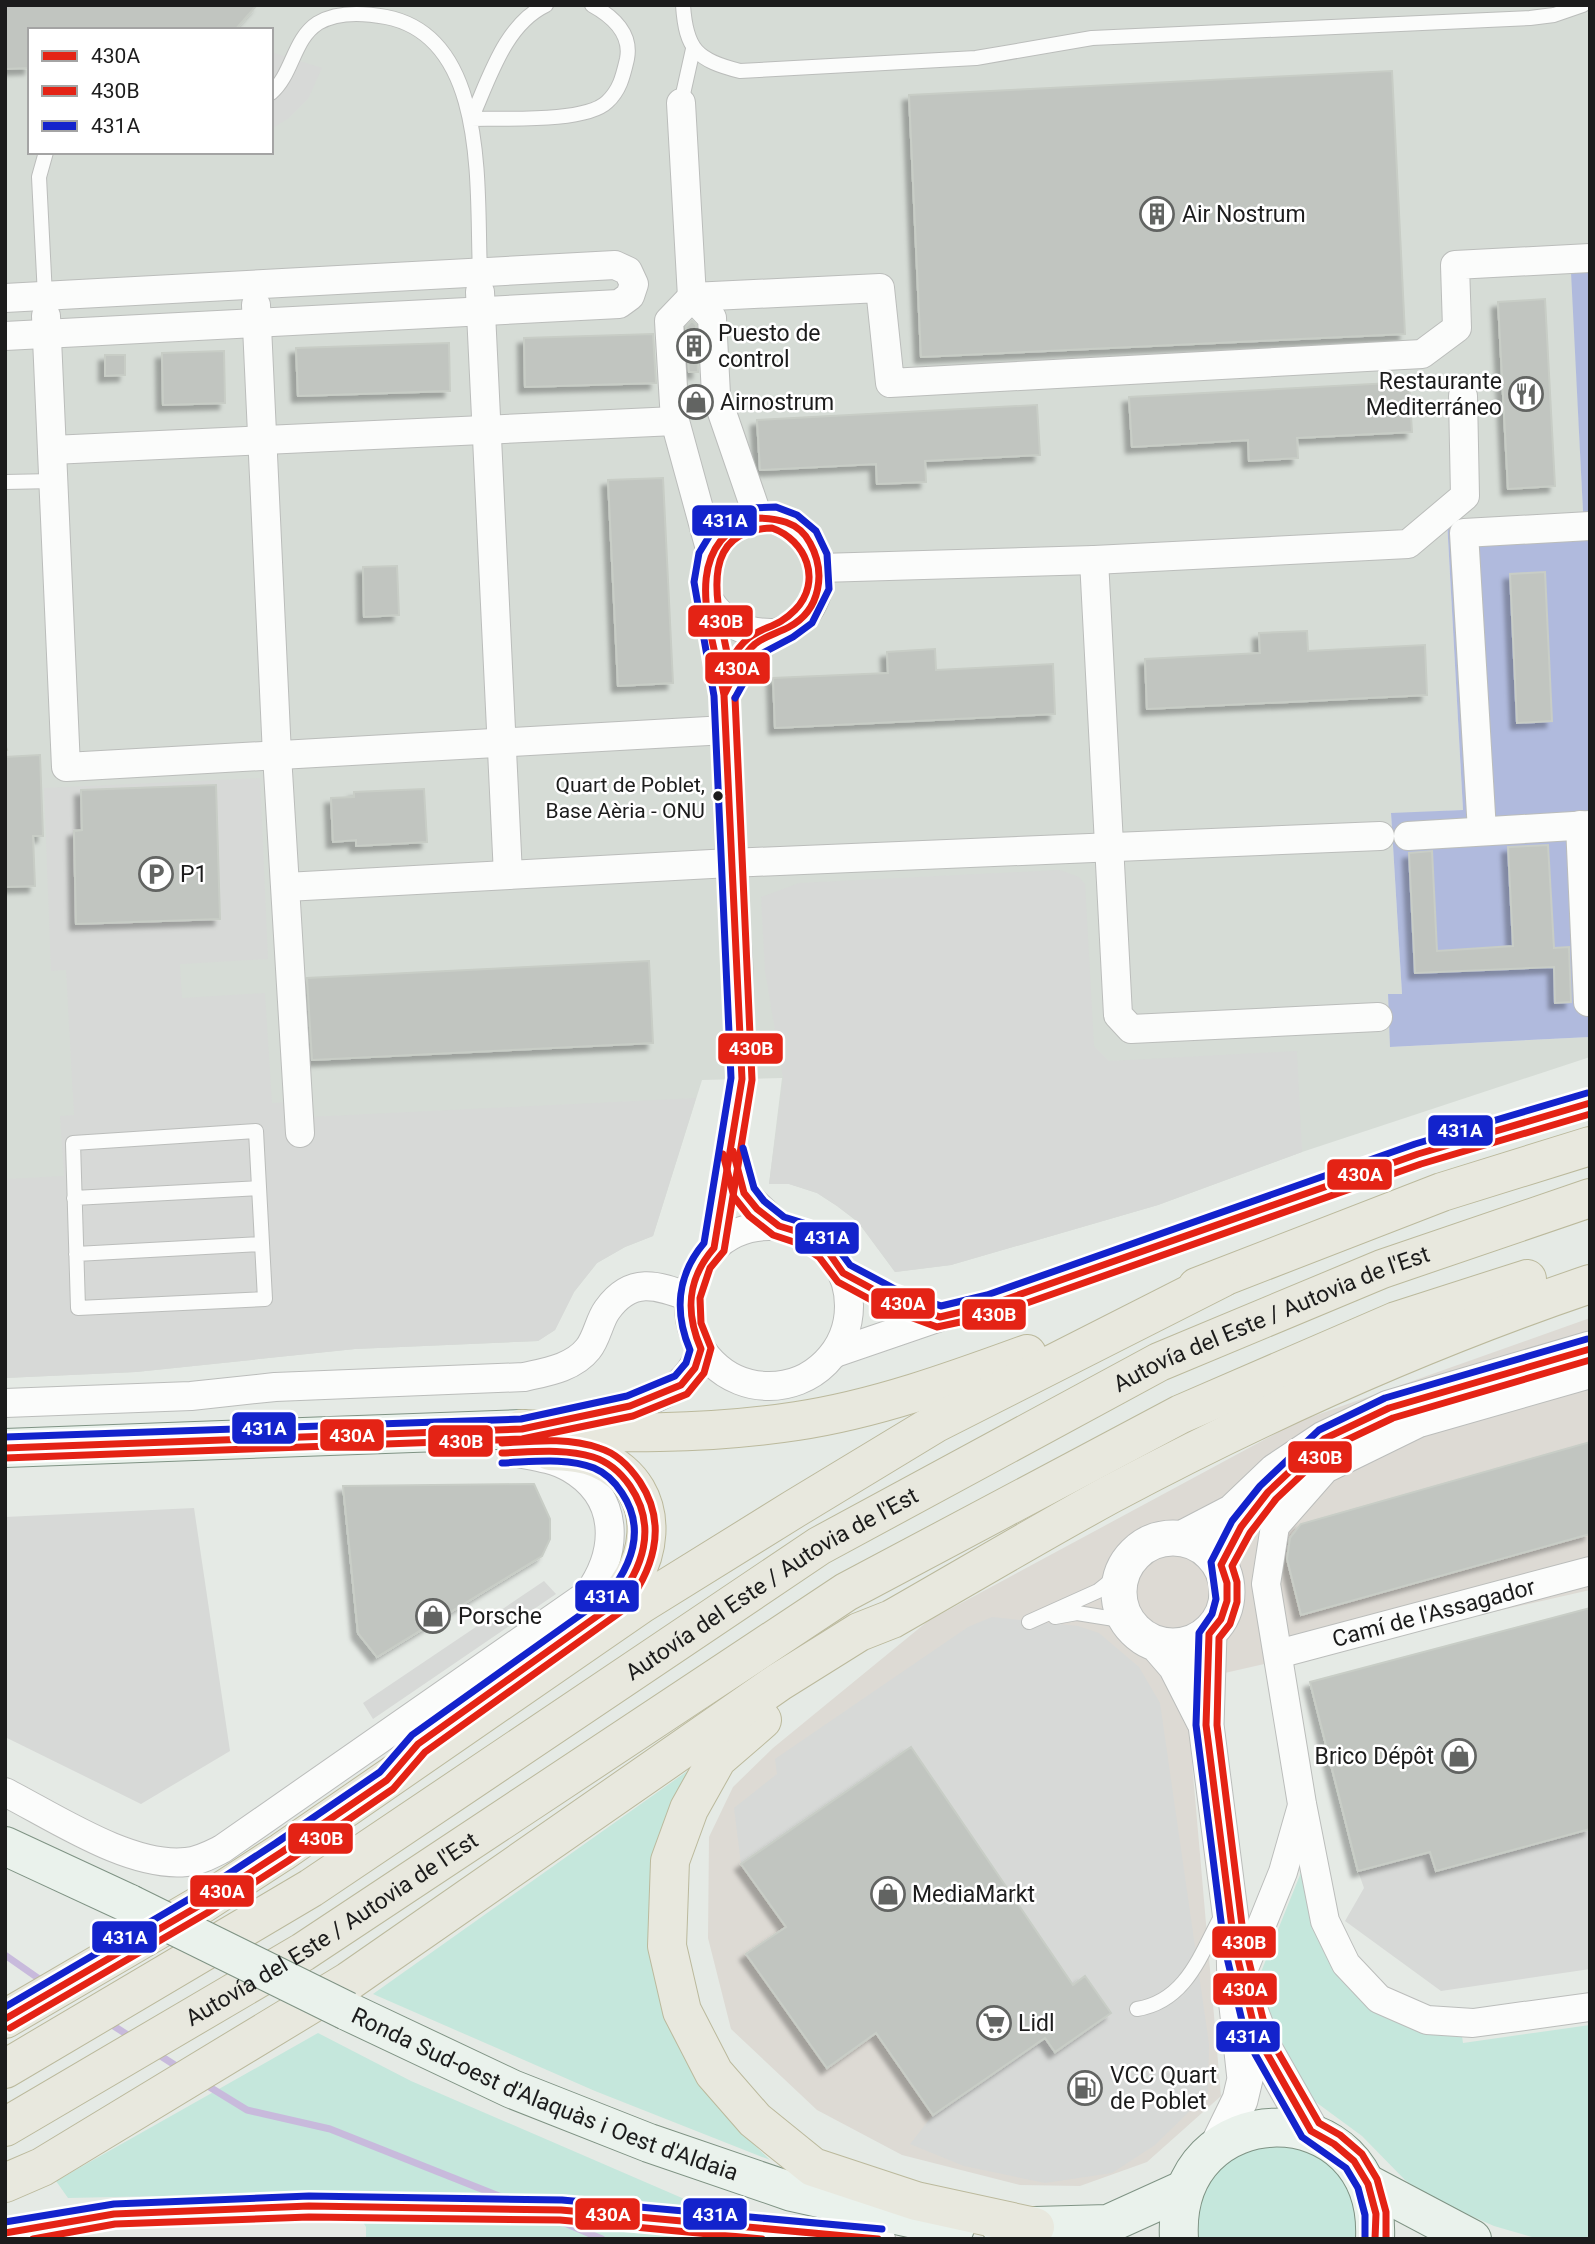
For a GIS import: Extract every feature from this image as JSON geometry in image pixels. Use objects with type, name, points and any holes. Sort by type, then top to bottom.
[{"type":"highway","points":[[517,1441],[798,1420],[927,1390],[1057,1344],[1442,1192],[1590,1146]]},
{"type":"highway","name":"Autovía del Este / Autovia de l'Est","points":[[5,2068],[249,1922],[311,1888],[819,1546],[1159,1362],[1382,1269],[1590,1198]]},
{"type":"highway","name":"Autovía del Este / Autovia de l'Est","points":[[9,2125],[303,1952],[846,1592],[1181,1414],[1396,1321],[1590,1259]]},
{"type":"highway","points":[[5,2019],[202,1903],[387,1780],[640,1604],[924,1430],[1222,1278]]},
{"type":"highway","points":[[5,2183],[42,2166],[348,1996],[779,1682],[859,1632],[892,1619],[1110,1495],[1316,1394],[1498,1315],[1590,1284]]},
{"type":"highway","points":[[387,1780],[418,1744],[614,1604],[630,1587],[637,1572],[647,1537],[647,1517],[639,1496],[615,1468],[597,1458],[576,1452],[517,1441]]},
{"type":"highway","points":[[892,1619],[866,1643],[790,1695],[717,1759],[689,1809],[670,1861],[667,1946],[682,2011],[714,2073],[755,2120],[813,2166],[1018,2233]]},
{"type":"main road","points":[[5,1448],[517,1441]]},
{"type":"main road","points":[[5,1470],[517,1441]]},
{"type":"main road","name":"Ronda Sud-oest d'Alaquàs i Oest d'Aldaia","points":[[5,1846],[130,1904],[348,1996],[512,2089],[649,2143],[792,2192],[950,2227],[1018,2233],[1108,2224],[1183,2190]]},
{"type":"main road","points":[[1179,2239],[1177,2218],[1183,2190],[1197,2165],[1218,2145],[1247,2130],[1279,2125],[1311,2131],[1334,2144],[1354,2161],[1368,2184],[1377,2214],[1375,2239]]},
{"type":"main road","points":[[1368,2184],[1472,2239]]},
{"type":"street","points":[[681,103],[692,297],[712,318],[716,395],[758,517]]},
{"type":"street","points":[[710,549],[674,410],[670,321],[692,297],[880,288],[890,383],[1422,355],[1457,328],[1455,265],[1590,258]]},
{"type":"street","points":[[5,298],[615,265],[628,271],[634,284],[630,296],[620,303],[5,336]]},
{"type":"street","points":[[480,272],[508,875]]},
{"type":"street","points":[[255,285],[277,755],[300,1133]]},
{"type":"street","points":[[45,296],[66,767],[726,730]]},
{"type":"street","points":[[52,450],[486,429],[674,410],[716,395]]},
{"type":"street","points":[[820,568],[1094,560],[1408,544],[1465,496],[1462,396]]},
{"type":"street","points":[[715,1248],[733,1151],[742,1079],[724,695],[704,574],[710,549],[722,533],[739,522],[758,517],[776,519],[792,525],[806,536],[816,551],[820,568],[817,594],[803,617],[789,627],[771,633],[751,648],[724,695]]},
{"type":"street","points":[[1482,831],[1464,533],[1590,526]]},
{"type":"street","points":[[1094,560],[1118,1015],[1131,1030],[1378,1017]]},
{"type":"street","points":[[709,600],[720,615],[735,627],[752,633],[771,633]]},
{"type":"street","points":[[1408,836],[1585,825],[1588,1002]]},
{"type":"street","points":[[286,887],[730,863],[1380,836]]},
{"type":"street","points":[[1550,1115],[1590,1087]]},
{"type":"street","points":[[835,1353],[940,1317],[990,1305],[1418,1154],[1590,1103]]},
{"type":"street","points":[[733,1151],[744,1193],[779,1226]]},
{"type":"street","points":[[779,1226],[805,1234],[827,1251],[843,1273],[849,1293],[849,1314],[845,1335],[835,1353],[816,1372],[793,1383],[766,1387],[741,1381],[718,1368],[701,1349],[691,1326],[689,1297],[701,1263],[715,1248],[734,1235],[756,1227],[779,1226]]},
{"type":"street","points":[[843,1273],[891,1299],[940,1317]]},
{"type":"street","points":[[5,1403],[191,1396],[275,1387],[524,1377],[559,1370],[587,1349],[607,1310],[624,1291],[655,1284],[689,1297]]},
{"type":"street","points":[[517,1441],[659,1397],[681,1385],[695,1368],[701,1349]]},
{"type":"street","points":[[1183,1538],[1233,1512],[1276,1471],[1324,1439],[1389,1408],[1590,1349]]},
{"type":"street","points":[[1590,1374],[1419,1423],[1325,1468],[1275,1526],[1266,1584],[1302,1804],[1325,1921],[1346,1965],[1379,1999],[1427,2020],[1473,2023],[1590,2007]]},
{"type":"street","points":[[1221,1565],[1241,1527],[1268,1492],[1324,1439]]},
{"type":"street","points":[[5,1792],[98,1839],[154,1860],[188,1862],[222,1849],[588,1594],[601,1576],[610,1554],[607,1512],[599,1494],[569,1467],[517,1441]]},
{"type":"street","points":[[1165,1538],[1183,1538],[1198,1543],[1221,1565],[1227,1583],[1227,1601],[1222,1619],[1209,1633],[1194,1643],[1175,1647],[1157,1644],[1140,1636],[1127,1622],[1120,1606],[1119,1588],[1123,1571],[1133,1555],[1147,1544],[1165,1538]]},
{"type":"street","name":"Camí de l'Assagador","points":[[1278,1654],[1590,1571]]},
{"type":"street","points":[[1209,1633],[1206,1725],[1238,1957],[1254,2022],[1265,2050],[1311,2131]]},
{"type":"street","points":[[1157,1644],[1176,1666],[1206,1725]]},
{"type":"street","points":[[1218,2145],[1240,2100],[1245,2079],[1235,1989],[1238,1957],[1283,1872],[1302,1804]]},
{"type":"street","points":[[5,2233],[114,2214],[310,2206],[561,2210],[881,2239]]},
{"type":"lane","points":[[471,120],[504,46],[530,13],[546,5]]},
{"type":"lane","points":[[471,120],[586,114],[606,104],[618,89],[628,53],[622,29],[608,14],[592,5]]},
{"type":"lane","points":[[681,103],[693,49],[684,23],[683,5]]},
{"type":"lane","points":[[693,49],[718,65],[740,71],[976,58],[1092,38],[1530,18],[1554,15],[1583,5]]},
{"type":"lane","points":[[273,90],[290,68],[301,40],[318,23],[340,16],[365,13],[392,18],[416,30],[441,50],[462,84],[471,120],[480,272]]},
{"type":"lane","points":[[45,154],[38,177],[45,296]]},
{"type":"lane","points":[[5,482],[54,481]]},
{"type":"lane","points":[[256,1131],[259,1188],[265,1299],[78,1308],[73,1143],[256,1131]]},
{"type":"lane","points":[[74,1198],[259,1188]]},
{"type":"lane","points":[[76,1254],[262,1244]]},
{"type":"lane","points":[[1123,1571],[1098,1591],[1029,1622],[1077,1613],[1127,1622]]},
{"type":"lane","points":[[1137,2009],[1154,2006],[1185,1984],[1229,1903]]},
{"type":"shaded area","points":[[5,5],[1590,5],[1590,271],[1572,272],[1583,513],[1447,520],[1463,810],[1391,814],[1402,994],[1388,995],[1391,1047],[1590,1037],[1590,1057],[1302,1152],[1158,1205],[951,1265],[895,1272],[858,1222],[837,1206],[817,1193],[789,1184],[769,1184],[782,1078],[702,1080],[653,1236],[625,1247],[597,1263],[574,1292],[555,1330],[538,1341],[355,1349],[136,1372],[5,1378]]},
{"type":"shaded area","points":[[273,53],[322,68],[308,99],[289,118],[273,128]]},
{"type":"shaded area","points":[[1590,271],[1590,1037],[1390,1047],[1388,994],[1402,994],[1391,813],[1463,810],[1447,520],[1583,512],[1571,272]]},
{"type":"shaded area","points":[[260,778],[268,959],[180,964],[182,998],[265,993],[272,1103],[307,1101],[308,1117],[696,1098],[653,1236],[625,1247],[597,1263],[574,1292],[555,1330],[538,1341],[355,1349],[136,1372],[5,1378],[5,1179],[64,1176],[60,1116],[74,1115],[66,970],[51,971],[44,788]]},
{"type":"shaded area","points":[[1060,870],[1079,877],[1085,884],[1094,1046],[1109,1061],[1297,1051],[1302,1152],[1158,1205],[951,1265],[895,1272],[858,1222],[837,1206],[817,1193],[789,1184],[769,1184],[783,1078],[765,971],[761,897],[799,883]]},
{"type":"shaded area","points":[[1590,1318],[1590,1590],[1185,1682],[1221,2096],[1147,2162],[1080,2186],[1020,2185],[902,2155],[817,2110],[731,2029],[708,1938],[709,1837],[733,1787],[773,1748],[928,1621],[1297,1422]]},
{"type":"shaded area","points":[[194,1508],[230,1751],[141,1804],[5,1737],[5,1517]]},
{"type":"shaded area","points":[[544,1581],[556,1594],[373,1719],[363,1703]]},
{"type":"shaded area","points":[[992,1617],[1078,1626],[1099,1633],[1139,1667],[1160,1703],[1209,2044],[1208,2093],[1155,2145],[1112,2173],[1045,2183],[964,2166],[910,2144],[933,2115],[1045,2038],[1055,2052],[1111,2012],[1085,1977],[1073,1985],[911,1748],[741,1864],[734,1808],[777,1774],[775,1759],[968,1627]]},
{"type":"shaded area","points":[[1590,1829],[1590,1969],[1441,1991],[1345,1921],[1364,1888],[1358,1871],[1430,1852],[1436,1871]]},
{"type":"green space","points":[[693,1767],[657,1871],[740,2131],[770,2160],[595,2091],[373,1994]]},
{"type":"green space","points":[[1306,1860],[1339,1973],[1462,2036],[1463,2043],[1590,2025],[1590,2239],[1539,2239],[1494,2226],[1428,2197],[1405,2180],[1362,2136],[1313,2100],[1272,2038],[1259,1977]]},
{"type":"green space","points":[[318,2033],[411,2081],[689,2201],[719,2239],[366,2239],[366,2227],[344,2192],[68,2198],[56,2181]]},
{"type":"green space","points":[[1278,2142],[1325,2157],[1355,2196],[1359,2239],[1195,2239],[1200,2194],[1231,2156]]},
{"type":"building","points":[[5,5],[257,5],[237,28],[28,28],[28,68],[5,69]]},
{"type":"building","name":"Air Nostrum","points":[[1392,71],[1405,334],[921,357],[909,95]]},
{"type":"building","name":"Restaurante Mediterráneo","points":[[1545,299],[1555,486],[1508,489],[1498,302]]},
{"type":"building","points":[[692,321],[696,325],[698,372],[689,372],[686,327]]},
{"type":"building","points":[[653,334],[656,383],[525,387],[524,338]]},
{"type":"building","points":[[449,343],[450,391],[298,396],[296,348]]},
{"type":"building","points":[[224,351],[225,403],[163,405],[162,353]]},
{"type":"building","points":[[105,355],[125,355],[125,375],[105,376]]},
{"type":"building","points":[[1409,382],[1412,432],[1297,438],[1298,458],[1249,461],[1248,440],[1132,447],[1129,397]]},
{"type":"building","points":[[1037,405],[1040,455],[925,461],[926,482],[877,484],[876,464],[760,470],[757,420]]},
{"type":"building","points":[[663,478],[673,683],[618,686],[608,480]]},
{"type":"building","points":[[397,566],[399,615],[364,617],[363,567]]},
{"type":"building","points":[[1545,572],[1552,721],[1517,723],[1510,574]]},
{"type":"building","points":[[1307,631],[1308,651],[1425,645],[1427,695],[1147,709],[1145,659],[1260,653],[1259,633]]},
{"type":"building","points":[[935,649],[936,670],[1053,664],[1055,714],[775,728],[773,678],[888,673],[887,652]]},
{"type":"building","points":[[40,755],[43,836],[33,836],[35,886],[6,887],[5,757]]},
{"type":"building","points":[[216,785],[220,919],[76,924],[74,831],[82,830],[81,790]]},
{"type":"building","points":[[424,789],[427,842],[356,846],[356,840],[333,842],[331,798],[354,797],[354,792]]},
{"type":"building","points":[[1548,845],[1554,948],[1569,947],[1571,1002],[1555,1003],[1554,967],[1415,973],[1409,853],[1432,851],[1437,951],[1513,946],[1508,847]]},
{"type":"building","points":[[649,961],[653,1043],[312,1060],[307,978]]},
{"type":"building","points":[[1590,1442],[1590,1534],[1301,1615],[1287,1559],[1290,1538],[1301,1524]]},
{"type":"building","points":[[534,1484],[550,1519],[550,1539],[542,1556],[377,1657],[358,1633],[343,1486]]},
{"type":"building","name":"Brico Dépôt","points":[[1590,1608],[1590,1829],[1436,1871],[1430,1852],[1358,1871],[1310,1682]]},
{"type":"building","name":"MediaMarkt","points":[[911,1747],[1073,1985],[1085,1976],[1111,2013],[1055,2052],[1045,2038],[933,2115],[876,2033],[827,2068],[746,1954],[786,1927],[741,1864]]},
{"type":"waterway","points":[[5,1955],[45,1983]]},
{"type":"waterway","points":[[109,2023],[134,2039]]},
{"type":"waterway","points":[[156,2053],[181,2069]]},
{"type":"waterway","points":[[203,2083],[247,2110],[330,2129],[504,2198]]},
{"type":"waterway","points":[[560,2221],[602,2239]]},
{"type":"transit line","name":"431A","points":[[5,1437],[521,1419],[627,1396],[675,1376],[686,1363],[690,1350],[682,1322],[681,1294],[688,1268],[704,1243],[731,1078],[714,696],[694,582],[699,553],[713,530],[730,516],[750,508],[776,507],[797,515],[816,531],[827,554],[829,589],[812,623],[793,637],[759,655],[735,698]]},
{"type":"transit line","name":"430A","points":[[754,518],[786,522],[800,530],[815,554],[818,590],[814,601],[800,620],[759,641],[750,649],[724,695],[708,619],[707,570],[715,549],[730,531],[754,518]]},
{"type":"transit line","name":"430B","points":[[772,528],[784,534],[802,552],[809,574],[808,587],[795,610],[778,623],[754,634],[737,650],[729,663],[718,599],[717,578],[721,558],[730,543],[747,532],[772,528]]},
{"type":"transit line","name":"430A","points":[[5,1448],[522,1429],[630,1406],[681,1385],[695,1368],[701,1349],[692,1322],[691,1296],[698,1272],[714,1248],[742,1079],[724,695]]},
{"type":"transit line","name":"430B","points":[[5,1458],[522,1439],[633,1416],[687,1394],[704,1373],[711,1348],[701,1323],[700,1298],[710,1268],[724,1251],[752,1080],[735,698]]},
{"type":"transit line","name":"431A","points":[[743,1148],[754,1188],[764,1201],[784,1217],[810,1225],[833,1242],[850,1265],[895,1289],[941,1306],[987,1295],[1415,1144],[1587,1093]]},
{"type":"transit line","name":"430A","points":[[733,1151],[744,1193],[757,1209],[779,1226],[805,1234],[827,1250],[843,1273],[891,1299],[940,1317],[990,1305],[1418,1154],[1590,1103]]},
{"type":"transit line","name":"430B","points":[[723,1154],[734,1197],[749,1216],[773,1235],[800,1244],[819,1257],[838,1282],[886,1308],[937,1327],[993,1315],[1421,1164],[1590,1114]]},
{"type":"transit line","name":"431A","points":[[1365,2239],[1365,2215],[1358,2188],[1346,2168],[1302,2137],[1255,2054],[1243,2025],[1224,1945],[1196,1725],[1199,1633],[1212,1614],[1216,1599],[1211,1562],[1232,1521],[1260,1486],[1319,1430],[1385,1398],[1587,1339]]},
{"type":"transit line","name":"430A","points":[[1375,2239],[1376,2214],[1368,2184],[1354,2161],[1334,2144],[1311,2131],[1265,2050],[1253,2022],[1234,1943],[1206,1725],[1209,1634],[1221,1619],[1227,1601],[1227,1583],[1221,1565],[1241,1527],[1268,1492],[1324,1439],[1389,1408],[1590,1349]]},
{"type":"transit line","name":"430B","points":[[1386,2239],[1386,2212],[1377,2179],[1362,2154],[1340,2135],[1319,2123],[1274,2045],[1263,2019],[1244,1941],[1217,1725],[1219,1638],[1230,1624],[1237,1602],[1237,1582],[1232,1566],[1250,1533],[1276,1499],[1330,1448],[1393,1418],[1590,1360]]},
{"type":"transit line","name":"430B","points":[[10,2028],[207,1913],[288,1861],[393,1789],[425,1752],[622,1611],[642,1581],[654,1548],[654,1515],[649,1499],[636,1476],[611,1453],[575,1442],[502,1443]]},
{"type":"transit line","name":"430A","points":[[5,2019],[202,1904],[282,1852],[387,1780],[418,1744],[614,1604],[633,1577],[643,1547],[643,1517],[639,1501],[630,1486],[614,1468],[582,1454],[548,1451],[502,1453]]},
{"type":"transit line","name":"431A","points":[[5,2007],[196,1895],[380,1772],[412,1735],[607,1596],[623,1572],[633,1546],[633,1520],[629,1506],[616,1485],[602,1472],[572,1462],[502,1463]]},
{"type":"transit line","name":"431A","points":[[5,2222],[114,2204],[309,2196],[562,2200],[882,2229]]},
{"type":"transit line","name":"430A","points":[[5,2233],[114,2214],[309,2206],[561,2210],[878,2239]]},
{"type":"transit line","name":"430B","points":[[33,2239],[115,2224],[309,2217],[560,2220],[762,2239]]},
{"type":"place","name":"Air Nostrum","points":[[1157,214]]},
{"type":"place","name":"Puesto de control","points":[[694,346]]},
{"type":"place","name":"Restaurante Mediterráneo","points":[[1526,394]]},
{"type":"place","name":"Airnostrum","points":[[696,402]]},
{"type":"place","name":"Quart de Poblet, Base Aèria - ONU","points":[[718,796]]},
{"type":"place","name":"P1","points":[[156,874]]},
{"type":"place","name":"Porsche","points":[[433,1616]]},
{"type":"place","name":"Brico Dépôt","points":[[1459,1756]]},
{"type":"place","name":"MediaMarkt","points":[[888,1894]]},
{"type":"place","name":"Lidl","points":[[994,2023]]},
{"type":"place","name":"VCC Quart de Poblet","points":[[1085,2088]]}]
